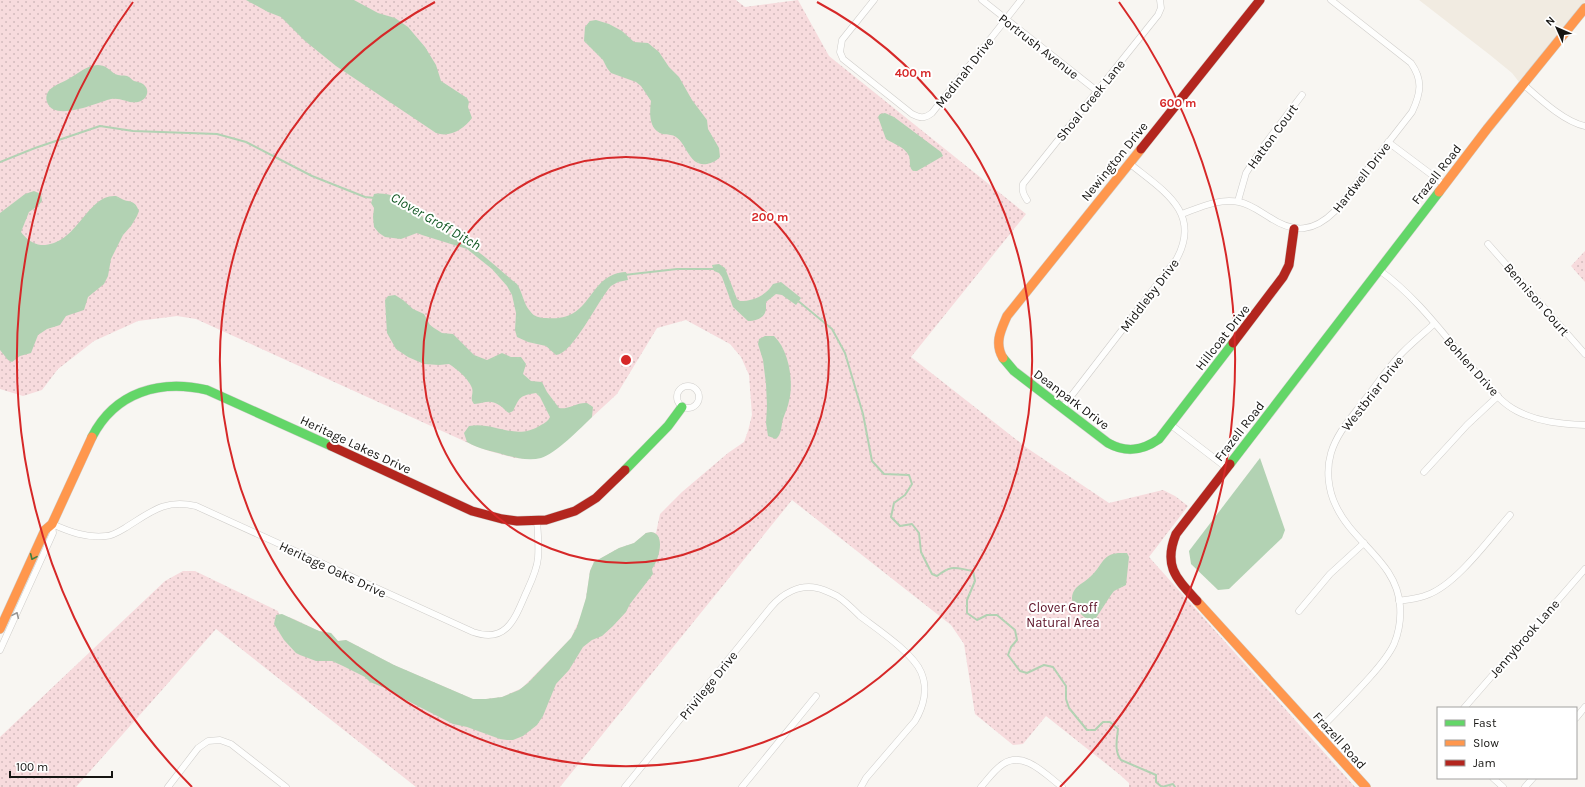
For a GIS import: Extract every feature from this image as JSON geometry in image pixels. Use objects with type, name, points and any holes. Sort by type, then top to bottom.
[{"type":"street","name":"Medinah Drive","points":[[874,0],[842,40],[840,52],[843,59],[912,114],[920,118],[927,117],[932,113],[1021,0]]},
{"type":"street","name":"Portrush Avenue","points":[[982,0],[1097,92]]},
{"type":"street","name":"Shoal Creek Lane","points":[[1027,200],[1023,195],[1023,184],[1158,15],[1161,8],[1160,0]]},
{"type":"street","name":"Newington Drive","points":[[998,344],[999,334],[1007,316],[1260,0]]},
{"type":"street","name":"Hardwell Drive","points":[[1294,229],[1317,225],[1326,220],[1335,211],[1412,112],[1419,98],[1420,83],[1418,75],[1411,63],[1331,0]]},
{"type":"street","name":"Frazell Road","points":[[1366,787],[1178,580],[1172,568],[1170,556],[1172,544],[1176,534],[1444,185],[1585,8]]},
{"type":"street","points":[[1523,84],[1571,121],[1585,126]]},
{"type":"street","name":"Hatton Court","points":[[1238,201],[1246,173],[1262,148],[1302,95]]},
{"type":"street","points":[[1388,142],[1444,185]]},
{"type":"street","name":"Middleby Drive","points":[[1062,408],[1176,260],[1183,248],[1186,231],[1182,214],[1168,195],[1129,163]]},
{"type":"street","points":[[1182,214],[1215,201],[1238,201],[1249,205],[1281,224],[1294,229]]},
{"type":"street","name":"Hillcoat Drive","points":[[1146,448],[1159,439],[1171,425],[1284,277],[1289,265],[1294,229]]},
{"type":"street","name":"Bennison Court","points":[[1488,244],[1585,354]]},
{"type":"street","name":"Bohlen Drive","points":[[1379,270],[1389,277],[1421,308],[1498,396],[1516,411],[1551,422],[1585,425]]},
{"type":"street","name":"Westbriar Drive","points":[[1316,733],[1349,700],[1384,660],[1394,645],[1399,627],[1399,594],[1387,569],[1364,543],[1336,507],[1329,482],[1331,452],[1345,426],[1394,363],[1411,344],[1434,324]]},
{"type":"street","name":"Deanpark Drive","points":[[998,344],[1000,353],[1014,371],[1115,447],[1131,451],[1146,448]]},
{"type":"street","name":"Heritage Lakes Drive","points":[[0,629],[45,530],[52,524],[94,432],[106,416],[120,403],[138,393],[154,388],[173,385],[200,388],[214,393],[472,511],[504,521],[537,521],[566,514],[589,503],[598,496],[669,424],[682,407]]},
{"type":"street","points":[[1424,472],[1467,425],[1498,396]]},
{"type":"street","points":[[1171,425],[1227,468]]},
{"type":"street","name":"Heritage Oaks Drive","points":[[52,524],[73,533],[82,535],[107,536],[122,530],[151,511],[161,507],[176,504],[196,506],[473,632],[490,636],[506,630],[512,623],[532,578],[538,560],[539,540],[537,521]]},
{"type":"street","points":[[1400,601],[1427,596],[1455,578],[1510,515]]},
{"type":"street","name":"Heritage Lakes Drive","points":[[0,650],[53,533],[52,524]]},
{"type":"street","points":[[1299,610],[1330,574],[1364,543]]},
{"type":"street","name":"Jennybrook Lane","points":[[1465,707],[1585,569]]},
{"type":"street","name":"Privilege Drive","points":[[625,787],[771,606],[779,598],[796,589],[807,587],[818,588],[837,596],[908,654],[921,671],[925,692],[920,712],[915,721],[860,787]]},
{"type":"street","points":[[742,787],[816,696]]},
{"type":"street","points":[[1577,717],[1585,707]]},
{"type":"street","points":[[168,787],[198,748],[208,741],[220,740],[231,744],[286,787]]},
{"type":"street","points":[[981,787],[996,769],[1013,759],[1022,760],[1035,766],[1062,787]]},
{"type":"street","points":[[1494,779],[1503,787]]},
{"type":"street","points":[[1525,787],[1532,779]]},
{"type":"shaded area","points":[[246,0],[354,0],[378,13],[395,18],[408,27],[425,47],[436,65],[441,81],[467,98],[469,102],[468,107],[472,118],[465,126],[456,132],[446,134],[436,133],[336,66],[305,41],[281,17]]},
{"type":"shaded area","points":[[1419,0],[1585,0],[1585,2],[1519,82],[1512,73]]},
{"type":"shaded area","points":[[596,20],[609,24],[622,31],[634,42],[648,43],[659,52],[669,67],[679,77],[692,100],[707,120],[708,129],[719,148],[720,157],[714,162],[707,164],[696,162],[692,159],[680,140],[671,135],[660,133],[654,128],[652,125],[650,111],[651,101],[641,86],[636,82],[611,73],[603,60],[584,41],[585,27],[590,21]]},
{"type":"shaded area","points":[[97,65],[105,67],[115,74],[127,76],[134,81],[140,82],[147,89],[146,97],[138,102],[111,99],[77,110],[58,111],[51,108],[46,97],[50,89],[86,68]]},
{"type":"shaded area","points":[[885,113],[894,117],[941,152],[943,156],[917,171],[913,171],[910,158],[907,153],[886,139],[878,117],[880,114]]},
{"type":"shaded area","points":[[34,191],[41,194],[42,201],[38,206],[29,212],[21,232],[35,244],[41,245],[54,243],[64,237],[97,203],[106,198],[116,196],[132,202],[136,205],[139,211],[131,226],[123,235],[111,259],[108,276],[104,284],[88,297],[84,310],[66,316],[60,325],[47,329],[38,335],[31,353],[20,356],[12,362],[8,360],[0,350],[0,213],[25,194]]},
{"type":"shaded area","points":[[374,194],[391,195],[406,203],[432,224],[476,250],[517,284],[528,308],[533,315],[537,317],[562,318],[573,313],[582,306],[603,281],[613,275],[626,272],[628,280],[618,282],[611,286],[570,346],[563,352],[556,355],[546,346],[528,342],[517,337],[515,330],[516,313],[512,295],[507,286],[492,269],[467,249],[417,233],[401,239],[385,237],[379,233],[374,227],[374,208],[371,203]]},
{"type":"shaded area","points":[[719,264],[725,268],[737,299],[740,301],[759,297],[773,284],[781,282],[801,298],[796,305],[782,295],[776,294],[766,302],[766,309],[762,317],[757,320],[748,321],[733,307],[722,277],[719,273],[714,271],[712,265]]},
{"type":"shaded area","points":[[395,295],[413,309],[424,314],[430,325],[434,328],[442,333],[453,334],[474,355],[487,360],[502,353],[511,357],[521,357],[526,364],[523,374],[531,381],[542,382],[547,392],[559,408],[566,408],[587,403],[593,407],[592,417],[575,434],[547,456],[536,459],[514,457],[481,448],[467,442],[464,433],[469,426],[488,426],[522,432],[532,430],[547,421],[550,417],[540,397],[536,393],[523,396],[513,411],[509,413],[493,402],[474,404],[470,384],[462,374],[452,366],[449,364],[424,364],[408,357],[396,349],[387,333],[385,300],[388,296]]},
{"type":"shaded area","points":[[765,336],[774,336],[783,349],[789,367],[791,385],[789,403],[780,432],[776,439],[768,436],[766,423],[766,384],[763,360],[758,344],[759,339]]},
{"type":"shaded area","points":[[1260,458],[1285,530],[1282,538],[1229,589],[1218,590],[1191,564],[1189,551]]},
{"type":"shaded area","points":[[651,532],[656,534],[660,542],[659,554],[652,569],[653,574],[630,604],[626,612],[613,626],[602,636],[592,640],[583,647],[569,670],[556,684],[543,716],[537,725],[523,736],[513,740],[500,739],[467,727],[453,724],[332,661],[316,661],[300,655],[296,653],[284,640],[274,624],[276,615],[282,614],[319,631],[331,633],[338,641],[346,640],[394,665],[473,699],[502,697],[519,690],[528,683],[571,638],[577,627],[586,598],[590,571],[594,562],[619,548],[634,543],[646,533]]},
{"type":"shaded area","points":[[1127,553],[1129,557],[1126,585],[1114,591],[1096,618],[1090,621],[1075,607],[1072,598],[1073,593],[1076,588],[1091,576],[1103,560],[1113,554]]},
{"type":"green space","name":"Clover Groff Natural Area","points":[[0,0],[736,0],[745,7],[798,0],[829,56],[1026,214],[911,357],[1027,448],[1109,503],[1163,490],[1175,496],[1188,506],[1149,557],[1355,787],[1129,787],[1129,783],[1119,774],[1046,716],[1023,744],[1013,745],[975,714],[964,644],[951,625],[792,500],[560,787],[416,787],[216,629],[76,787],[0,787],[0,737],[165,581],[183,571],[195,571],[278,611],[279,614],[294,619],[319,631],[331,633],[338,641],[346,640],[394,665],[473,699],[502,697],[522,688],[571,638],[582,614],[590,571],[594,562],[619,548],[634,543],[646,533],[656,533],[660,514],[682,492],[728,453],[744,442],[752,415],[749,375],[741,357],[730,344],[686,320],[657,328],[617,394],[578,430],[547,455],[534,459],[515,458],[475,446],[196,319],[177,316],[138,321],[94,341],[58,369],[42,390],[23,396],[0,389]]},
{"type":"green space","points":[[1585,251],[1585,282],[1571,266]]},
{"type":"waterway","name":"Clover Groff Ditch","points":[[0,162],[35,148],[100,126],[133,131],[217,134],[246,142],[312,176],[365,197],[375,198]]},
{"type":"waterway","name":"Clover Groff Ditch","points":[[624,275],[677,269],[715,269]]},
{"type":"waterway","points":[[797,300],[832,329],[845,353],[863,414],[872,461],[884,474],[909,475],[912,484],[905,495],[894,503],[891,517],[900,526],[912,524],[919,533],[921,552],[932,574],[937,576],[950,568],[973,571],[975,581],[967,600],[967,613],[977,620],[987,615],[997,615],[1015,630],[1017,640],[1011,647],[1008,655],[1020,671],[1027,673],[1044,665],[1053,667],[1066,686],[1066,699],[1069,708],[1087,730],[1095,730],[1103,722],[1110,722],[1118,729],[1117,753],[1121,760],[1156,775],[1156,782],[1162,787],[1173,784],[1175,787]]},
{"type":"traffic: fast","points":[[1230,464],[1439,192]]},
{"type":"traffic: fast","points":[[1003,358],[1014,371],[1108,443],[1121,448],[1134,449],[1146,446],[1159,439],[1233,343]]},
{"type":"traffic: fast","points":[[92,437],[113,409],[126,399],[140,392],[172,386],[207,390],[331,446]]},
{"type":"traffic: fast","points":[[625,470],[668,426],[682,407]]},
{"type":"traffic: slow","points":[[1439,192],[1487,129],[1585,8]]},
{"type":"traffic: slow","points":[[1003,358],[999,347],[999,337],[1007,316],[1141,149]]},
{"type":"traffic: slow","points":[[0,629],[45,530],[52,524],[92,437]]},
{"type":"traffic: slow","points":[[1197,601],[1366,787]]},
{"type":"traffic: jam","points":[[1141,149],[1260,0]]},
{"type":"traffic: jam","points":[[1233,343],[1283,277],[1289,265],[1294,229]]},
{"type":"traffic: jam","points":[[331,446],[472,511],[502,519],[517,521],[546,520],[575,511],[596,498],[625,470]]},
{"type":"traffic: jam","points":[[1197,601],[1183,585],[1174,571],[1171,563],[1172,545],[1176,534],[1230,464]]}]
